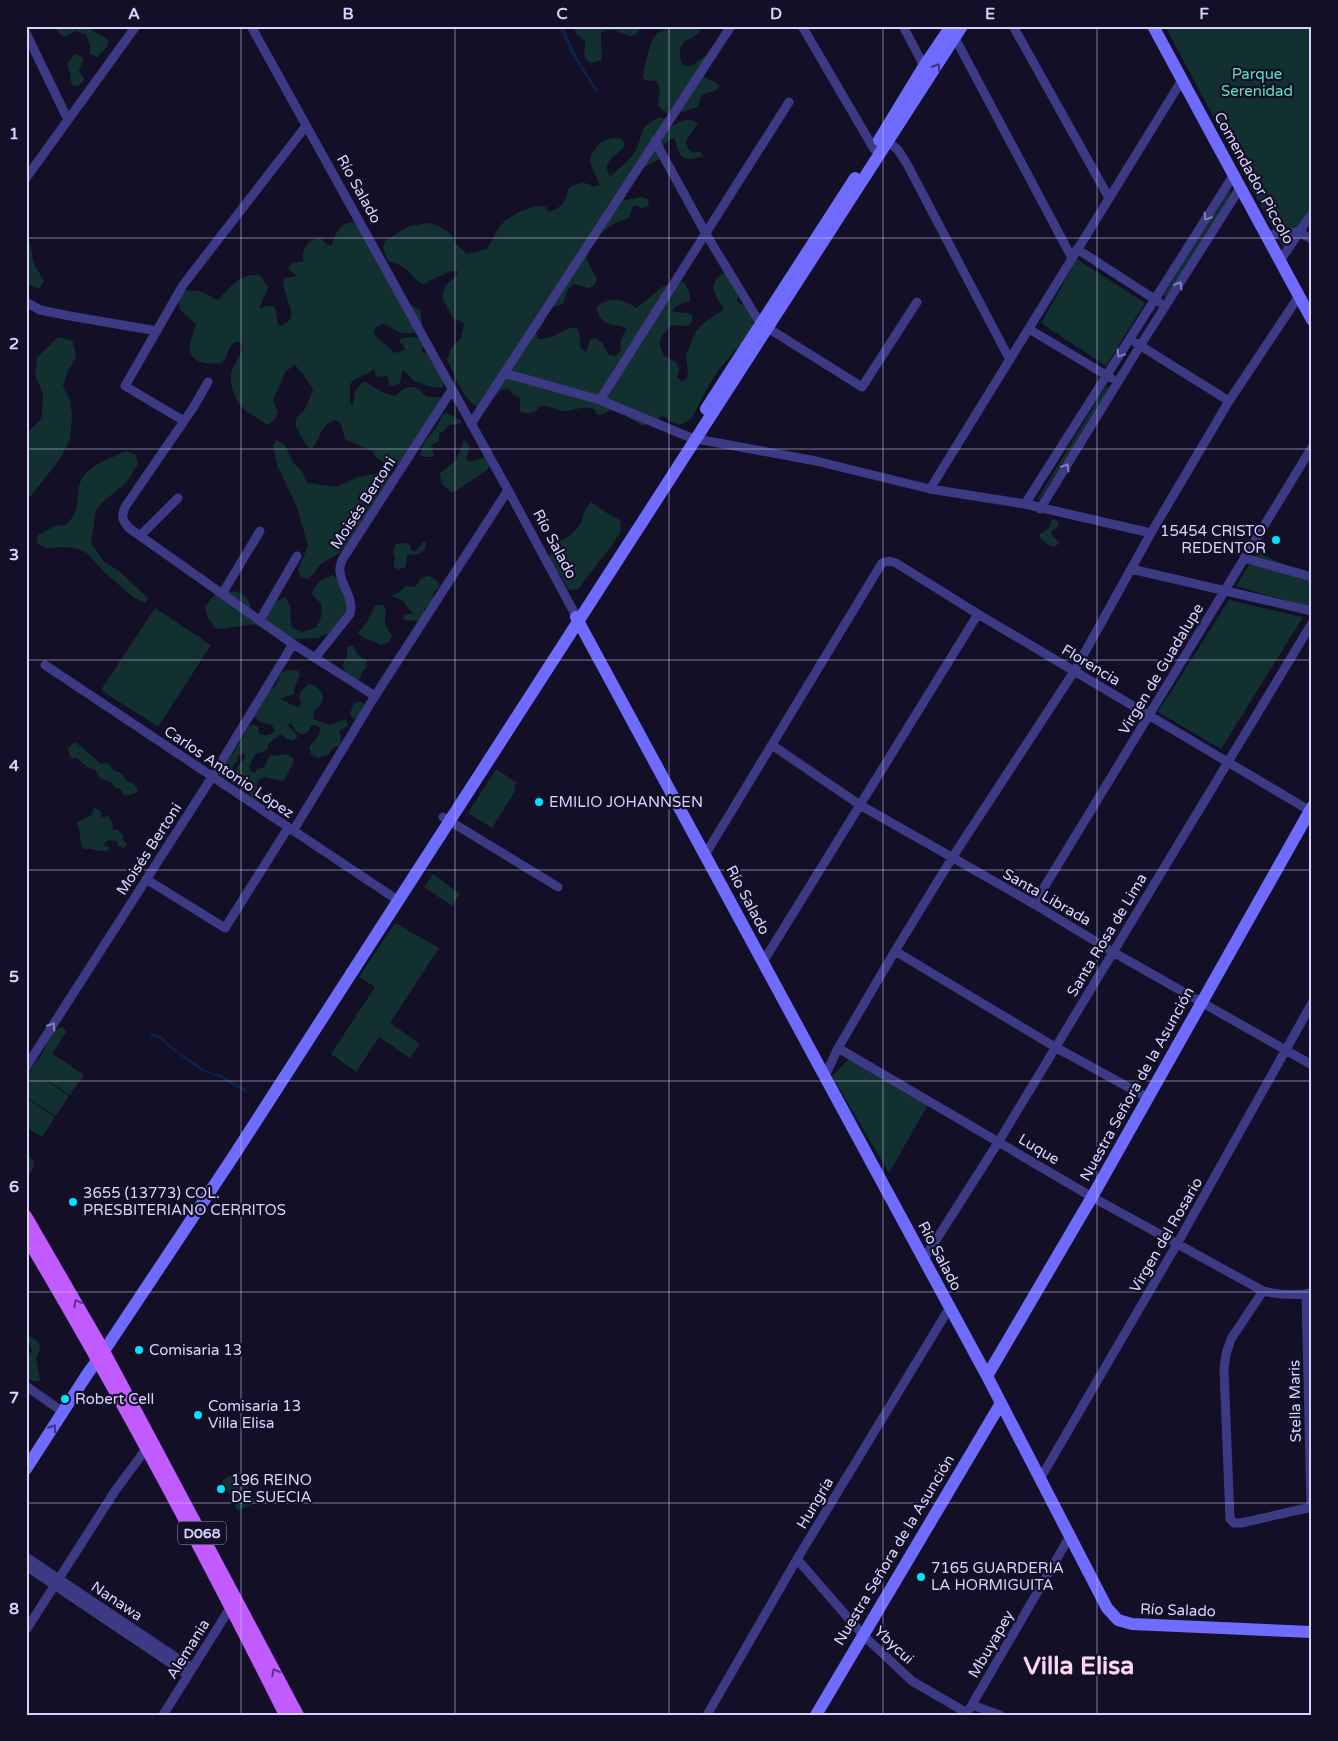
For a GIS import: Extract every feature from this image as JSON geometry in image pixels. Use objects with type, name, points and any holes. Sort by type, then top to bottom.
[{"type":"main road","name":"D068","points":[[26,1216],[294,1714]]},
{"type":"main road","name":"D068","points":[[26,1237],[100,1352]]},
{"type":"street","points":[[26,178],[136,26]]},
{"type":"street","name":"Río Salado","points":[[251,26],[451,391],[508,490],[950,1307],[1070,1536],[1099,1596],[1118,1620],[1132,1624],[1312,1632]]},
{"type":"street","points":[[471,424],[731,26]]},
{"type":"street","points":[[802,26],[874,148]]},
{"type":"street","points":[[903,26],[924,66]]},
{"type":"street","points":[[26,1469],[693,438],[874,148],[886,139],[924,66],[953,32],[962,26]]},
{"type":"street","points":[[1013,26],[1109,198]]},
{"type":"street","name":"Comendador Piccolo","points":[[1153,26],[1312,320]]},
{"type":"street","points":[[764,325],[886,139],[953,32]]},
{"type":"street","points":[[953,32],[1072,258]]},
{"type":"street","points":[[26,33],[68,120]]},
{"type":"street","points":[[930,489],[1182,80]]},
{"type":"street","points":[[600,400],[789,102]]},
{"type":"street","points":[[184,421],[125,386],[183,285],[306,126]]},
{"type":"street","points":[[886,139],[898,150],[907,164],[1010,360]]},
{"type":"street","points":[[655,142],[706,234],[764,325],[862,388],[917,302]]},
{"type":"street","points":[[1025,504],[1233,176]]},
{"type":"street","points":[[1040,509],[1240,188]]},
{"type":"street","points":[[1280,260],[1312,214]]},
{"type":"street","points":[[1267,235],[1298,232],[1312,239]]},
{"type":"street","points":[[1077,249],[1166,306]]},
{"type":"street","points":[[824,1076],[838,1048],[952,858],[1074,670],[1151,533],[1230,400],[1299,296]]},
{"type":"street","points":[[26,302],[40,310],[157,331]]},
{"type":"street","points":[[1029,329],[1118,382]]},
{"type":"street","points":[[1129,340],[1230,400]]},
{"type":"street","points":[[504,373],[600,400],[693,438],[816,461],[930,489],[1025,504],[1040,509],[1151,533]]},
{"type":"street","points":[[208,382],[184,421],[124,507],[121,515],[122,520],[140,536],[293,644],[375,696]]},
{"type":"street","name":"Moisés Bertoni","points":[[315,658],[350,614],[352,606],[339,571],[342,560],[451,391]]},
{"type":"street","name":"Virgen de Guadalupe","points":[[1034,904],[1312,448]]},
{"type":"street","points":[[146,879],[225,928],[508,490]]},
{"type":"street","points":[[140,536],[178,498]]},
{"type":"street","points":[[222,594],[260,531]]},
{"type":"street","points":[[260,620],[297,556]]},
{"type":"street","points":[[1244,558],[1312,577]]},
{"type":"street","name":"Florencia","points":[[772,745],[882,564],[889,561],[896,563],[1227,763],[1311,810]]},
{"type":"street","points":[[1131,569],[1312,611]]},
{"type":"street","points":[[763,962],[978,614]]},
{"type":"street","name":"Santa Rosa de Lima","points":[[924,1259],[999,1141],[1312,623]]},
{"type":"street","name":"Moisés Bertoni","points":[[26,1067],[212,777],[293,644]]},
{"type":"street","name":"Carlos Antonio López","points":[[45,665],[395,899]]},
{"type":"street","points":[[705,855],[772,745]]},
{"type":"street","name":"Santa Librada","points":[[772,745],[860,805],[1034,904],[1112,952],[1312,1065]]},
{"type":"street","name":"Nuestra Señora de la Asunción","points":[[987,1376],[1092,1197],[1311,810]]},
{"type":"street","points":[[447,820],[558,886]]},
{"type":"street","points":[[895,951],[1055,1047],[1148,1098]]},
{"type":"street","name":"Virgen del Rosario","points":[[1040,1479],[1177,1244],[1312,1003]]},
{"type":"street","name":"Luque","points":[[838,1048],[1092,1197],[1263,1291],[1279,1295],[1309,1293]]},
{"type":"street","points":[[1263,1291],[1231,1339],[1226,1354],[1224,1370],[1230,1519],[1234,1523],[1241,1523],[1311,1507]]},
{"type":"street","name":"Stella Maris","points":[[1309,1293],[1311,1507]]},
{"type":"street","name":"Hungría","points":[[707,1715],[797,1559],[950,1307]]},
{"type":"street","points":[[26,1386],[63,1412]]},
{"type":"street","name":"Nuestra Señora de la Asunción","points":[[816,1715],[1001,1403]]},
{"type":"street","points":[[26,1630],[115,1491],[149,1444]]},
{"type":"street","name":"Mbuyapey","points":[[968,1711],[1070,1536]]},
{"type":"street","name":"Nanawa","points":[[26,1557],[58,1582],[190,1671]]},
{"type":"street","name":"Ybycui","points":[[797,1559],[863,1635],[912,1681],[968,1711],[1000,1715]]},
{"type":"street","name":"Nanawa","points":[[26,1566],[58,1582]]},
{"type":"street","name":"Alemania","points":[[163,1715],[234,1603]]},
{"type":"green space","points":[[49,26],[88,26],[106,38],[108,45],[97,57],[90,54],[90,45],[86,35],[76,31],[64,37],[56,28]]},
{"type":"green space","points":[[575,26],[640,27],[637,34],[630,36],[612,30],[601,33],[602,60],[592,63],[585,57],[585,41],[576,34]]},
{"type":"green space","points":[[669,26],[698,26],[700,30],[697,34],[683,43],[681,47],[681,62],[685,66],[691,66],[707,55],[713,62],[703,75],[720,86],[716,90],[701,96],[698,107],[671,115],[658,106],[660,89],[656,81],[645,80],[643,77],[654,38]]},
{"type":"green space","name":"Parque Serenidad","points":[[1165,26],[1312,26],[1312,222],[1287,255]]},
{"type":"green space","points":[[75,53],[83,58],[79,71],[85,80],[78,86],[74,86],[70,82],[71,74],[67,65]]},
{"type":"green space","points":[[661,117],[671,126],[688,120],[698,123],[686,141],[692,153],[699,151],[703,156],[689,159],[682,157],[674,138],[663,147],[658,160],[638,171],[621,201],[641,197],[648,199],[649,206],[642,208],[635,205],[629,218],[615,223],[601,233],[588,253],[587,260],[597,279],[594,286],[588,288],[574,284],[568,289],[563,304],[550,308],[544,314],[543,324],[536,332],[538,339],[548,338],[567,329],[577,327],[581,348],[586,352],[590,339],[597,338],[609,355],[616,356],[621,350],[621,339],[627,330],[622,326],[604,322],[599,315],[597,306],[608,301],[617,300],[627,302],[636,308],[664,286],[670,283],[684,282],[690,294],[690,301],[676,306],[672,311],[692,315],[692,322],[687,326],[672,325],[663,335],[660,342],[664,356],[677,363],[679,370],[677,377],[682,382],[687,378],[686,356],[696,331],[706,321],[724,309],[717,298],[714,283],[722,274],[729,271],[735,274],[739,288],[737,302],[749,308],[752,315],[753,327],[751,334],[732,353],[719,370],[693,416],[685,423],[674,423],[662,415],[657,421],[643,426],[624,415],[610,410],[604,414],[597,415],[594,409],[584,408],[564,411],[548,406],[540,406],[536,411],[526,413],[520,411],[520,398],[513,395],[509,389],[501,390],[491,401],[478,407],[463,392],[447,360],[451,348],[461,338],[464,324],[452,317],[442,297],[445,286],[455,277],[458,271],[451,271],[423,284],[403,267],[388,261],[383,248],[385,241],[409,226],[430,223],[450,233],[457,245],[467,254],[487,249],[502,224],[516,214],[529,208],[541,206],[546,207],[549,212],[563,203],[569,188],[572,186],[581,183],[593,187],[600,185],[591,166],[590,158],[599,145],[611,138],[616,138],[622,139],[625,146],[609,161],[606,168],[610,176],[634,153],[645,127]]},
{"type":"green space","points":[[1229,191],[1231,194],[1166,297],[1164,296],[1164,294]]},
{"type":"green space","points":[[354,222],[359,227],[403,301],[420,310],[422,324],[414,333],[400,332],[382,324],[375,328],[375,335],[394,353],[405,350],[404,346],[399,342],[400,339],[408,337],[422,338],[424,344],[422,352],[434,359],[444,381],[442,388],[426,385],[415,381],[402,370],[400,384],[393,386],[389,385],[387,376],[379,377],[374,369],[350,384],[350,403],[353,405],[355,391],[363,382],[395,396],[406,388],[415,387],[428,397],[442,398],[400,465],[383,462],[372,451],[345,439],[341,424],[335,420],[323,429],[312,449],[306,445],[295,425],[297,417],[305,409],[313,390],[295,365],[286,371],[273,400],[278,413],[274,420],[267,425],[247,412],[234,395],[231,384],[232,370],[243,345],[237,341],[234,343],[222,363],[200,362],[192,356],[190,351],[190,344],[196,324],[180,309],[178,302],[185,290],[203,292],[218,300],[241,279],[247,276],[260,275],[268,287],[260,309],[266,306],[274,306],[279,326],[285,324],[291,315],[283,282],[285,278],[298,276],[289,270],[288,267],[293,263],[303,261],[303,252],[306,245],[320,238],[328,245],[332,245],[339,229],[345,224]]},
{"type":"green space","points":[[26,240],[29,240],[34,264],[44,281],[39,289],[26,283]]},
{"type":"green space","points":[[1077,259],[1145,303],[1106,366],[1041,323]]},
{"type":"green space","points":[[58,337],[73,341],[76,357],[67,373],[63,386],[70,400],[72,417],[70,439],[60,459],[26,502],[26,434],[42,418],[43,393],[35,376],[37,357]]},
{"type":"green space","points":[[1106,386],[1110,388],[1040,499],[1037,500]]},
{"type":"green space","points":[[447,413],[462,421],[460,424],[449,425],[439,434],[439,441],[431,447],[434,454],[432,457],[420,455],[424,442],[436,428],[443,414]]},
{"type":"green space","points":[[276,440],[285,445],[293,462],[302,472],[308,483],[337,487],[358,477],[386,473],[395,480],[394,489],[378,505],[351,546],[321,564],[307,579],[301,577],[298,570],[308,545],[296,505],[277,465],[273,445]]},
{"type":"green space","points":[[464,440],[470,446],[466,460],[471,462],[485,457],[492,463],[486,471],[452,493],[442,484],[440,473],[456,460]]},
{"type":"green space","points":[[126,451],[136,455],[138,464],[126,483],[96,510],[91,543],[104,562],[119,571],[148,598],[146,603],[133,597],[105,573],[87,553],[69,547],[47,548],[36,543],[38,535],[55,526],[65,525],[71,519],[76,511],[80,483],[87,472],[91,468]]},
{"type":"green space","points":[[591,502],[620,520],[621,531],[578,589],[572,590],[567,588],[549,557],[556,544],[571,535],[581,523],[585,510]]},
{"type":"green space","points":[[1054,519],[1059,525],[1051,532],[1060,543],[1054,547],[1039,537],[1040,534],[1049,528],[1051,521]]},
{"type":"green space","points":[[423,542],[426,542],[425,549],[419,554],[407,555],[404,568],[395,568],[393,551],[396,544],[407,543],[410,545],[410,549],[416,551]]},
{"type":"green space","points":[[1257,552],[1312,577],[1312,608],[1236,586]]},
{"type":"green space","points":[[333,575],[338,579],[343,588],[348,616],[334,631],[318,638],[282,640],[254,624],[222,629],[215,628],[207,616],[205,606],[217,592],[241,593],[248,600],[252,614],[258,617],[268,606],[285,597],[291,607],[292,628],[303,632],[317,627],[322,614],[321,603],[311,594],[319,581]]},
{"type":"green space","points":[[428,576],[438,581],[439,587],[433,593],[431,602],[424,609],[424,616],[419,621],[404,620],[403,617],[406,614],[413,614],[402,600],[391,596],[400,592],[405,586],[415,587],[421,578]]},
{"type":"green space","points":[[1229,600],[1303,617],[1221,749],[1158,712]]},
{"type":"green space","points":[[376,605],[384,605],[386,611],[385,623],[392,637],[389,642],[381,645],[362,637],[358,632],[367,622]]},
{"type":"green space","points":[[155,608],[211,645],[158,727],[101,690]]},
{"type":"green space","points":[[349,646],[353,646],[358,655],[367,660],[366,668],[363,670],[359,681],[339,673],[346,671],[342,666]]},
{"type":"green space","points":[[286,670],[298,671],[300,675],[294,688],[294,694],[280,699],[297,707],[301,701],[299,698],[301,691],[309,684],[312,685],[320,690],[323,696],[321,704],[314,711],[314,719],[329,725],[346,719],[348,726],[339,731],[340,745],[334,747],[328,755],[318,758],[311,754],[309,747],[317,738],[321,728],[315,725],[311,726],[308,732],[302,734],[298,733],[290,722],[288,725],[298,736],[291,740],[281,734],[268,744],[268,748],[263,752],[256,753],[249,766],[251,772],[255,773],[257,769],[264,767],[271,755],[286,754],[293,758],[294,761],[285,779],[282,781],[264,777],[258,781],[257,788],[266,798],[263,801],[256,802],[247,791],[240,789],[233,782],[238,766],[245,758],[244,753],[237,756],[238,760],[233,766],[230,776],[223,778],[220,776],[219,771],[233,753],[249,726],[253,724],[257,726],[258,732],[261,735],[275,732],[272,725],[254,717],[254,713],[269,690],[275,686],[281,673]]},
{"type":"green space","points":[[360,701],[365,705],[359,717],[353,719],[350,714],[354,703]]},
{"type":"green space","points":[[75,742],[101,764],[108,763],[114,771],[121,773],[127,781],[134,784],[138,789],[136,793],[125,796],[111,782],[101,779],[95,770],[88,768],[77,758],[73,759],[68,749]]},
{"type":"green space","points":[[496,769],[517,783],[514,788],[516,790],[492,828],[468,813]]},
{"type":"green space","points":[[94,807],[102,812],[101,818],[108,816],[112,822],[113,830],[118,830],[123,835],[122,839],[127,844],[124,848],[118,846],[117,841],[109,840],[105,842],[104,846],[109,847],[109,850],[84,849],[77,822],[92,815]]},
{"type":"green space","points":[[433,874],[460,894],[452,906],[424,887]]},
{"type":"green space","points":[[395,923],[439,948],[390,1023],[420,1044],[410,1058],[379,1037],[356,1072],[331,1054],[375,987],[359,977]]},
{"type":"green space","points":[[62,1027],[66,1032],[49,1059],[53,1054],[84,1075],[70,1095],[39,1076],[69,1096],[56,1116],[26,1097],[26,1075],[43,1053],[50,1035]]},
{"type":"green space","points":[[852,1056],[930,1101],[889,1173],[832,1076]]},
{"type":"green space","points":[[26,1098],[55,1117],[42,1137],[26,1127]]},
{"type":"green space","points":[[26,1139],[30,1146],[27,1153],[34,1162],[33,1169],[26,1178]]},
{"type":"green space","points":[[26,1334],[39,1342],[40,1350],[36,1358],[40,1381],[33,1381],[26,1377],[26,1358],[32,1351]]},
{"type":"green space","points":[[239,1471],[256,1502],[238,1511],[222,1480]]},
{"type":"water","points":[[559,26],[563,26],[578,59],[597,89],[595,91],[571,53]]},
{"type":"water","points":[[153,1033],[160,1035],[174,1049],[202,1068],[211,1073],[219,1074],[246,1089],[248,1093],[219,1077],[200,1070],[171,1049],[160,1038],[151,1037]]},
{"type":"place","name":"15454 CRISTO REDENTOR","points":[[1276,540]]},
{"type":"place","name":"EMILIO JOHANNSEN","points":[[539,802]]},
{"type":"place","name":"3655 (13773) COL. PRESBITERIANO CERRITOS","points":[[73,1202]]},
{"type":"place","name":"Comisaria 13","points":[[139,1350]]},
{"type":"place","name":"Robert Cell","points":[[65,1399]]},
{"type":"place","name":"Comisaría 13 Villa Elisa","points":[[198,1415]]},
{"type":"place","name":"196 REINO DE SUECIA","points":[[221,1489]]},
{"type":"place","name":"7165 GUARDERIA LA HORMIGUITA","points":[[921,1577]]},
{"type":"district","name":"Villa Elisa","points":[[1079,1665]]}]
